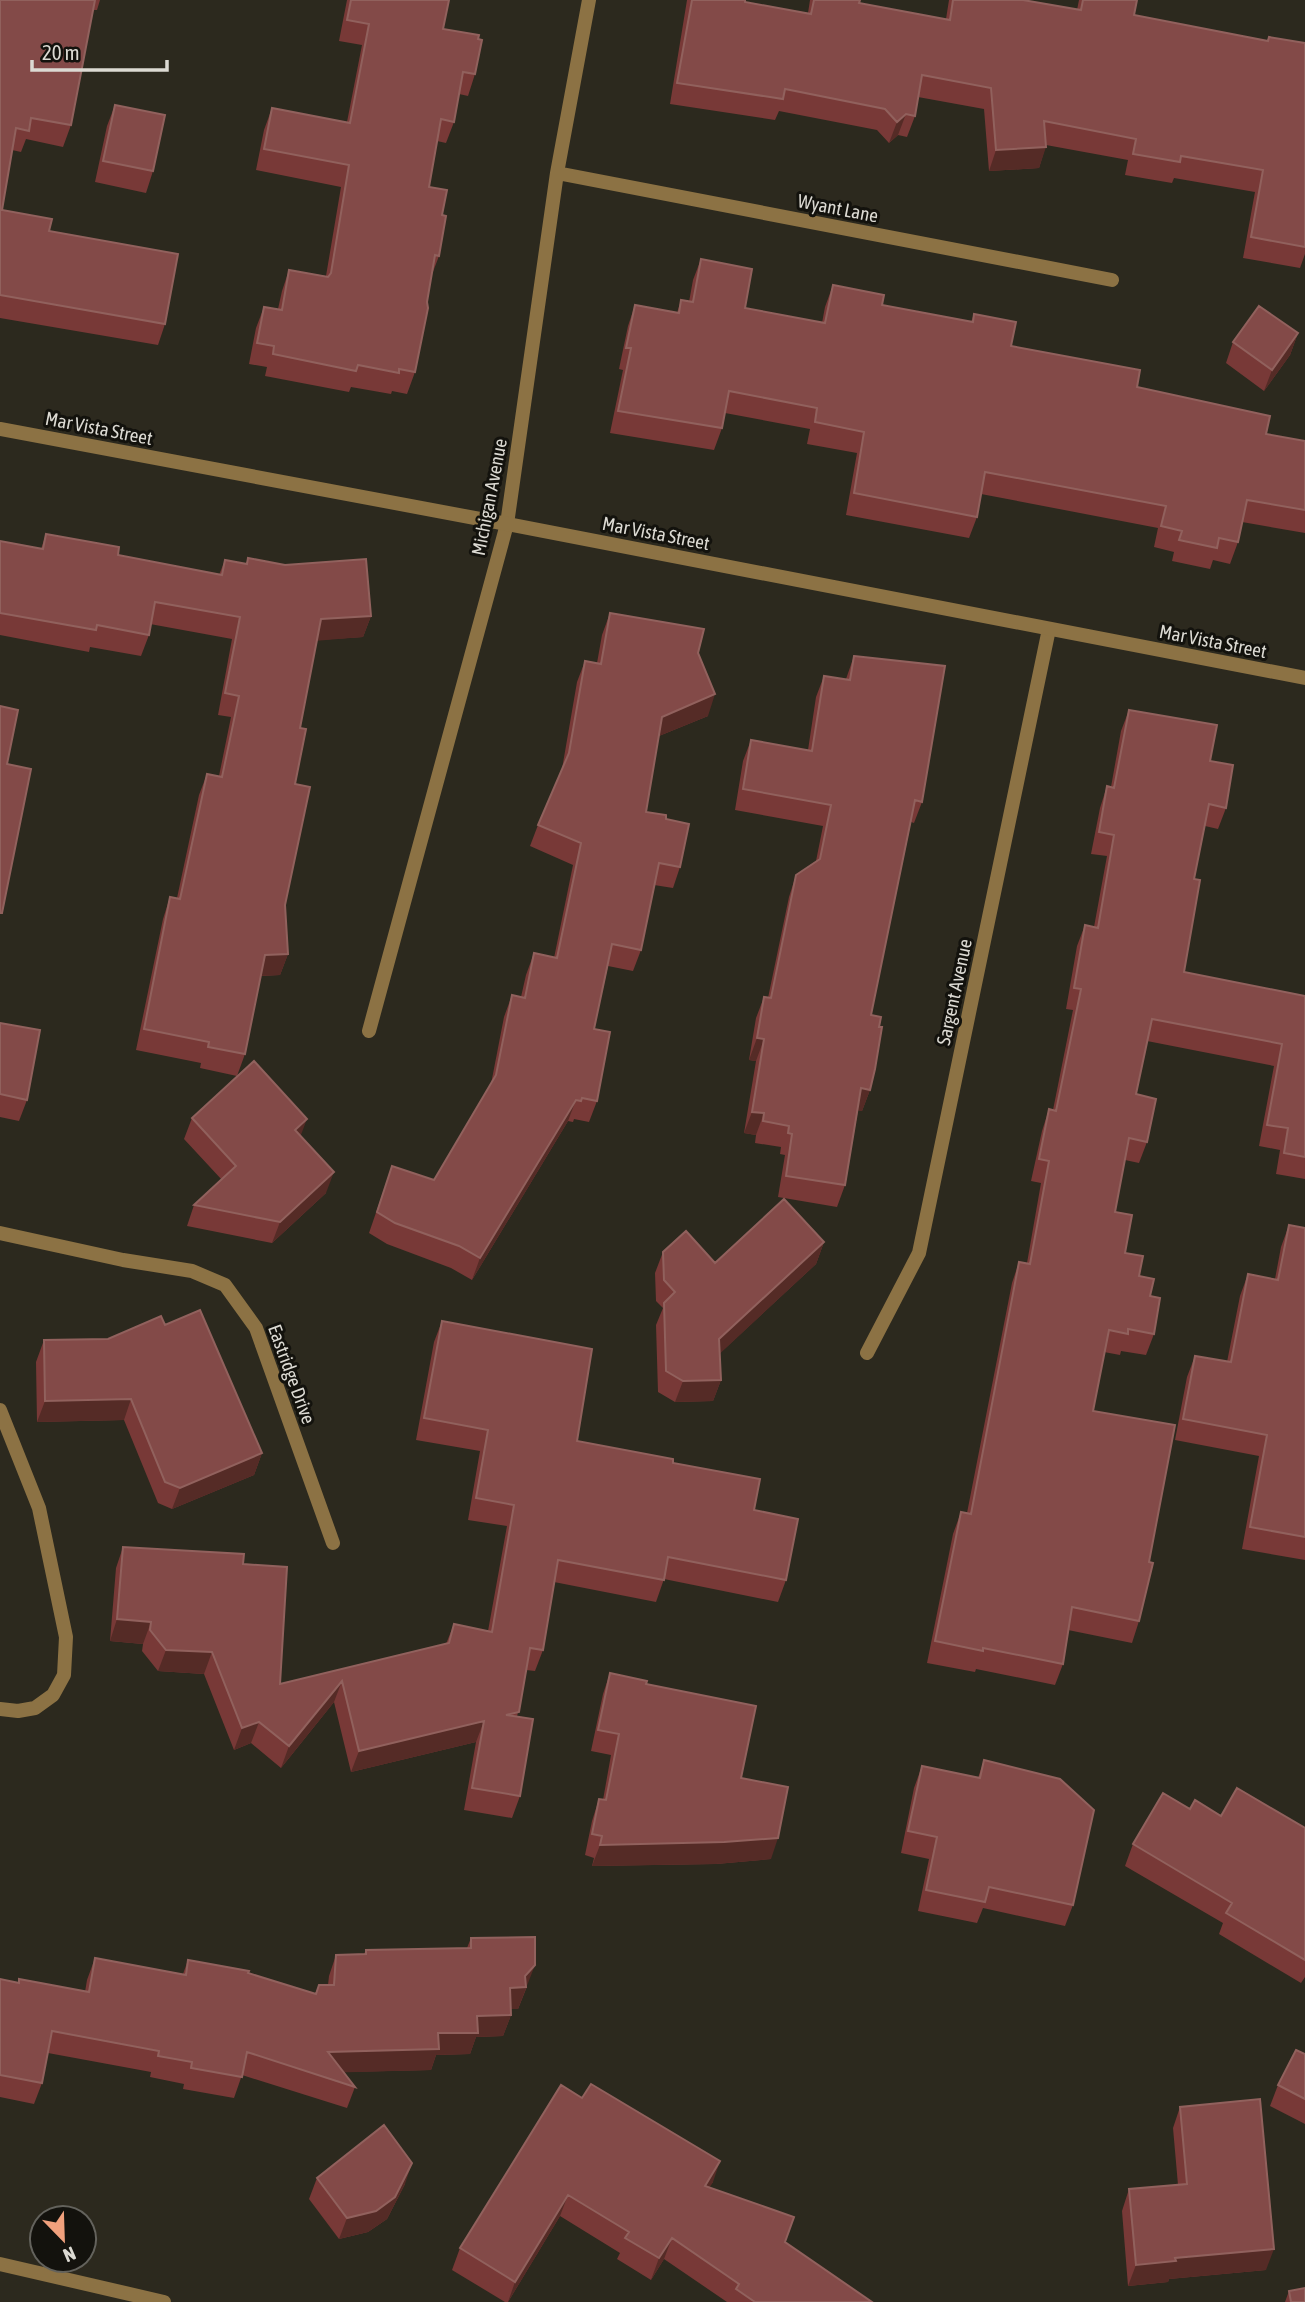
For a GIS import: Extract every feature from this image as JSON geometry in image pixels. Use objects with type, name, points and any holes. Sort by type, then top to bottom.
[{"type":"street","name":"Michigan Avenue","points":[[369,1031],[507,524],[557,173],[589,0]]},
{"type":"street","name":"Wyant Lane","points":[[557,173],[1112,280]]},
{"type":"street","name":"Mar Vista Street","points":[[0,429],[1305,678]]},
{"type":"street","name":"Sargent Avenue","points":[[867,1353],[919,1253],[1049,629]]},
{"type":"street","name":"Eastridge Drive","points":[[0,1233],[192,1271],[225,1285],[256,1328],[333,1543]]},
{"type":"street","points":[[0,1410],[38,1508],[66,1637],[64,1675],[53,1695],[35,1708],[18,1712],[0,1709]]},
{"type":"street","points":[[0,2264],[164,2302]]},
{"type":"building","points":[[0,0],[95,0],[71,125],[31,118],[29,131],[16,128],[2,210],[52,219],[49,231],[178,254],[165,324],[0,295]]},
{"type":"building","points":[[351,0],[449,0],[443,29],[479,35],[478,39],[482,40],[475,74],[463,72],[454,122],[441,119],[429,187],[447,190],[442,215],[446,216],[439,256],[435,255],[415,372],[399,369],[399,373],[358,365],[356,371],[273,354],[274,346],[257,343],[264,307],[282,310],[289,270],[328,277],[331,273],[349,165],[264,149],[272,108],[350,123],[369,24],[347,20]]},
{"type":"building","points":[[692,0],[745,0],[811,14],[814,0],[860,0],[859,3],[950,20],[953,0],[1023,0],[1081,10],[1083,0],[1137,0],[1134,15],[1268,41],[1269,37],[1305,43],[1305,247],[1251,237],[1263,170],[1181,156],[1180,162],[1133,154],[1136,139],[1044,121],[1046,147],[996,150],[991,88],[922,75],[915,116],[906,114],[897,122],[885,109],[785,89],[783,99],[677,83]]},
{"type":"building","points":[[115,105],[165,115],[153,171],[103,161]]},
{"type":"building","points":[[701,259],[752,269],[745,308],[825,323],[833,285],[884,295],[882,305],[973,322],[974,314],[1016,322],[1011,346],[1140,370],[1137,387],[1270,416],[1266,434],[1305,441],[1305,510],[1247,500],[1238,542],[1219,538],[1217,548],[1179,540],[1182,531],[1161,526],[1166,506],[985,472],[977,517],[854,493],[864,432],[815,422],[817,408],[729,391],[722,428],[618,411],[631,348],[626,348],[635,305],[679,313],[681,300],[693,302]]},
{"type":"building","points":[[1259,306],[1298,333],[1272,370],[1233,342]]},
{"type":"building","points":[[46,534],[119,547],[118,555],[222,575],[225,560],[247,564],[248,558],[285,565],[366,559],[371,616],[321,619],[300,728],[306,729],[295,784],[310,787],[285,905],[288,954],[265,955],[245,1054],[208,1047],[209,1042],[144,1029],[170,897],[180,899],[207,774],[222,777],[239,696],[225,693],[240,617],[155,602],[149,635],[97,625],[96,630],[0,613],[0,541],[43,549]]},
{"type":"building","points":[[610,613],[704,629],[698,653],[715,694],[662,717],[646,812],[666,815],[666,819],[689,824],[680,867],[659,863],[641,950],[612,944],[594,1029],[610,1032],[597,1101],[582,1098],[581,1101],[576,1100],[480,1258],[459,1246],[395,1223],[377,1212],[392,1166],[434,1180],[496,1075],[512,995],[525,998],[534,953],[557,958],[581,843],[538,825],[569,753],[585,661],[601,664]]},
{"type":"building","points":[[854,656],[945,666],[922,802],[915,800],[871,1015],[881,1017],[879,1027],[882,1027],[875,1069],[870,1090],[861,1088],[845,1185],[786,1176],[792,1134],[788,1133],[789,1126],[763,1121],[764,1113],[752,1112],[764,1039],[757,1038],[764,997],[771,998],[796,875],[820,859],[831,805],[743,789],[751,740],[812,751],[824,676],[850,680]]},
{"type":"building","points":[[0,706],[18,710],[7,764],[31,769],[2,913],[0,913]]},
{"type":"building","points":[[1129,710],[1217,725],[1210,761],[1233,765],[1226,808],[1209,804],[1194,879],[1200,880],[1184,972],[1305,996],[1305,1157],[1284,1153],[1288,1128],[1267,1125],[1282,1044],[1152,1019],[1136,1094],[1156,1099],[1147,1142],[1129,1138],[1115,1212],[1132,1215],[1125,1253],[1143,1256],[1139,1276],[1154,1279],[1150,1296],[1160,1298],[1154,1334],[1128,1329],[1128,1334],[1109,1330],[1093,1411],[1175,1425],[1149,1562],[1153,1563],[1139,1621],[1072,1607],[1063,1664],[935,1641],[961,1512],[971,1514],[1019,1262],[1030,1264],[1049,1161],[1039,1159],[1049,1109],[1056,1111],[1081,989],[1074,988],[1085,925],[1098,928],[1114,835],[1099,832],[1107,786],[1114,788]]},
{"type":"building","points":[[0,1023],[40,1030],[27,1100],[0,1094]]},
{"type":"building","points":[[254,1061],[307,1119],[295,1130],[334,1172],[280,1222],[194,1205],[236,1166],[192,1118]]},
{"type":"building","points":[[784,1199],[824,1242],[719,1339],[721,1380],[683,1381],[666,1371],[664,1303],[675,1292],[664,1280],[663,1252],[686,1231],[715,1263]]},
{"type":"building","points":[[1289,1225],[1305,1228],[1305,1537],[1250,1527],[1267,1435],[1183,1419],[1195,1356],[1231,1362],[1248,1274],[1278,1280]]},
{"type":"building","points":[[200,1310],[262,1453],[180,1488],[165,1482],[131,1399],[45,1401],[44,1340],[108,1339],[161,1316],[165,1325]]},
{"type":"building","points":[[442,1321],[592,1349],[577,1441],[760,1479],[754,1510],[798,1519],[786,1580],[668,1557],[664,1580],[558,1560],[543,1650],[530,1648],[519,1712],[506,1715],[533,1719],[520,1796],[472,1788],[484,1721],[359,1751],[342,1681],[289,1746],[259,1722],[242,1728],[212,1652],[166,1650],[150,1630],[151,1622],[117,1619],[123,1547],[244,1554],[243,1564],[287,1567],[280,1684],[449,1643],[454,1624],[492,1632],[514,1505],[476,1498],[488,1430],[424,1418]]},
{"type":"building","points":[[610,1673],[647,1681],[646,1684],[756,1706],[741,1778],[788,1787],[778,1838],[600,1845],[602,1836],[592,1834],[599,1799],[606,1800],[619,1734],[598,1730]]},
{"type":"building","points":[[984,1760],[1060,1779],[1094,1810],[1073,1905],[989,1887],[985,1902],[926,1890],[937,1837],[908,1831],[922,1766],[980,1778]]},
{"type":"building","points":[[1237,1788],[1305,1828],[1305,1960],[1226,1913],[1232,1903],[1133,1844],[1163,1793],[1190,1809],[1195,1800],[1221,1816]]},
{"type":"building","points":[[535,1937],[535,1965],[525,1976],[526,1987],[510,1988],[511,2015],[477,2016],[478,2033],[438,2033],[439,2049],[328,2052],[355,2087],[247,2052],[242,2077],[191,2068],[192,2062],[158,2056],[159,2051],[52,2031],[42,2083],[0,2075],[0,1979],[19,1983],[19,1979],[89,1992],[95,1958],[186,1975],[188,1960],[249,1971],[248,1973],[316,1994],[319,1985],[334,1985],[336,1955],[366,1954],[366,1950],[471,1948],[471,1938]]},
{"type":"building","points":[[1296,2050],[1305,2054],[1305,2099],[1278,2085]]},
{"type":"building","points":[[591,2084],[720,2161],[705,2186],[794,2217],[785,2242],[872,2302],[755,2302],[736,2289],[739,2284],[672,2238],[659,2258],[625,2238],[629,2232],[568,2195],[515,2282],[460,2248],[561,2085],[582,2098]]},
{"type":"building","points":[[1260,2099],[1274,2249],[1175,2258],[1176,2261],[1136,2265],[1129,2189],[1187,2184],[1180,2107]]},
{"type":"building","points":[[384,2125],[412,2163],[395,2197],[376,2211],[347,2218],[317,2178]]},
{"type":"building","points":[[1305,2288],[1305,2302],[1291,2302],[1289,2291]]}]
